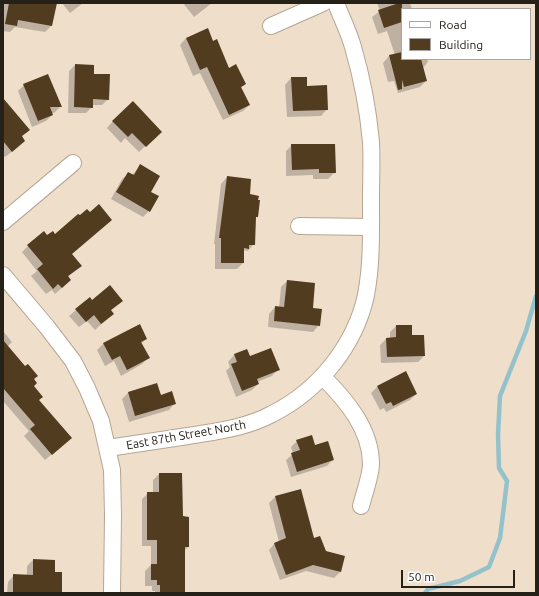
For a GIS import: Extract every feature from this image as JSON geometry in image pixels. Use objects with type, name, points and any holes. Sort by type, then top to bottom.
[{"type":"street","points":[[271,26],[323,3]]},
{"type":"street","name":"East 87th Street North","points":[[108,448],[226,430],[255,422],[273,414],[298,398],[323,377],[343,350],[356,324],[366,296],[370,268],[371,144],[368,111],[353,45],[336,3]]},
{"type":"street","points":[[3,222],[73,163]]},
{"type":"street","points":[[299,226],[371,227]]},
{"type":"street","points":[[3,275],[47,327],[73,361],[87,388],[100,421],[108,448],[112,470],[112,593]]},
{"type":"street","points":[[323,377],[352,411],[363,431],[371,465],[361,506]]},
{"type":"building","points":[[9,3],[57,3],[52,26],[18,20],[17,26],[5,24]]},
{"type":"building","points":[[402,3],[401,22],[384,28],[378,10]]},
{"type":"building","points":[[208,28],[213,41],[217,39],[229,68],[236,64],[246,84],[241,87],[250,105],[229,115],[207,67],[200,70],[186,38]]},
{"type":"building","points":[[401,52],[401,60],[421,60],[427,81],[404,87],[402,80],[402,89],[398,90],[389,55]]},
{"type":"building","points":[[75,64],[94,65],[94,74],[110,74],[109,100],[93,99],[93,108],[74,107]]},
{"type":"building","points":[[48,74],[62,107],[50,107],[53,115],[38,121],[23,84]]},
{"type":"building","points":[[291,77],[307,77],[307,86],[327,85],[328,110],[293,111]]},
{"type":"building","points":[[3,98],[30,130],[22,136],[25,141],[12,152],[3,141]]},
{"type":"building","points":[[133,101],[162,132],[146,147],[132,133],[128,137],[112,121]]},
{"type":"building","points":[[291,144],[335,144],[336,173],[319,173],[319,169],[292,170]]},
{"type":"building","points":[[140,164],[160,176],[151,192],[159,196],[150,212],[116,192],[128,172],[134,175]]},
{"type":"building","points":[[227,176],[251,179],[250,194],[259,196],[258,200],[260,200],[258,217],[256,217],[255,245],[249,245],[249,249],[244,248],[244,263],[221,263],[221,238],[219,238]]},
{"type":"building","points":[[99,204],[112,220],[72,254],[82,266],[68,276],[71,280],[62,288],[58,284],[53,289],[37,269],[43,264],[27,245],[44,231],[47,235],[53,231],[55,234],[78,214],[80,215],[87,209],[90,212]]},
{"type":"building","points":[[287,280],[315,283],[313,308],[322,309],[320,326],[274,321],[275,306],[284,307]]},
{"type":"building","points":[[110,285],[123,301],[111,310],[114,314],[101,324],[94,315],[86,322],[75,309],[90,297],[92,300]]},
{"type":"building","points":[[140,324],[147,339],[141,342],[150,358],[127,370],[120,356],[112,360],[103,343]]},
{"type":"building","points":[[396,325],[412,325],[412,335],[424,335],[425,356],[387,357],[386,338],[396,337]]},
{"type":"building","points":[[3,340],[25,366],[28,364],[38,376],[34,379],[37,383],[34,386],[43,397],[39,400],[72,438],[52,455],[30,429],[35,425],[3,388]]},
{"type":"building","points":[[271,348],[280,370],[257,379],[259,384],[242,391],[231,364],[237,362],[234,354],[247,349],[250,356]]},
{"type":"building","points":[[406,371],[417,394],[393,406],[391,402],[386,404],[377,386]]},
{"type":"building","points":[[157,383],[161,395],[172,391],[176,404],[135,416],[128,392]]},
{"type":"building","points":[[312,435],[315,445],[328,441],[334,460],[297,472],[291,453],[300,450],[296,440]]},
{"type":"building","points":[[159,473],[182,473],[183,516],[189,517],[189,547],[185,547],[185,593],[160,593],[160,585],[157,585],[157,580],[151,580],[151,564],[157,564],[157,540],[147,540],[147,492],[159,492]]},
{"type":"building","points":[[301,489],[314,538],[320,536],[326,551],[345,556],[341,572],[313,565],[286,575],[274,543],[286,538],[275,496]]},
{"type":"building","points":[[33,559],[55,560],[55,572],[62,572],[62,593],[13,593],[13,574],[33,575]]},
{"type":"waterway","points":[[425,593],[428,589],[460,581],[489,567],[500,538],[507,481],[499,468],[498,434],[500,396],[526,331],[536,296]]}]
